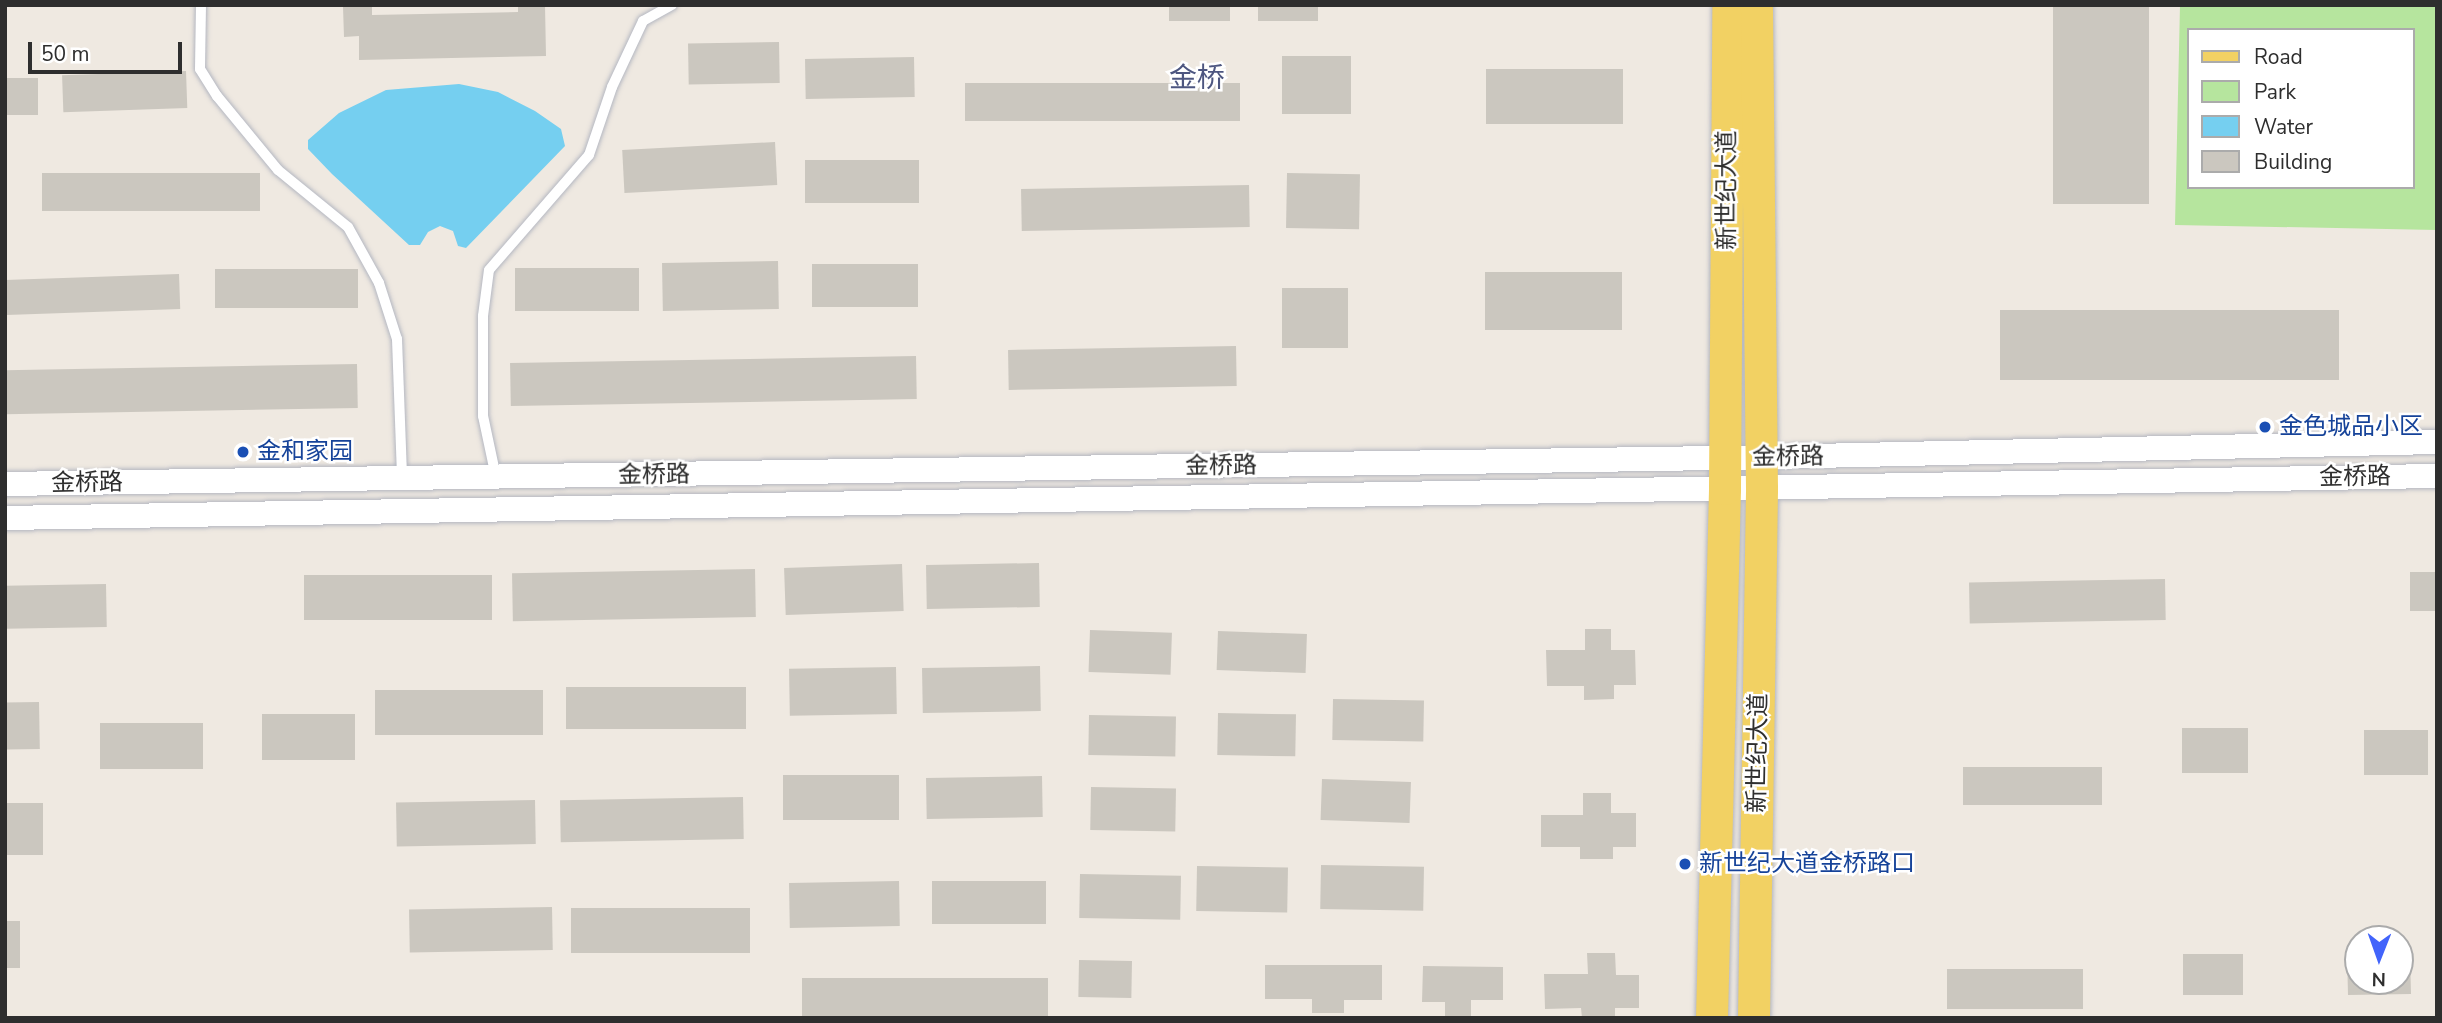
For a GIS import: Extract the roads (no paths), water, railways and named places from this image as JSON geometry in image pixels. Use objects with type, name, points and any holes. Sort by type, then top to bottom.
[{"type":"main road","name":"新世纪大道","points":[[1712,1018],[1725,489],[1728,5]]},
{"type":"main road","name":"新世纪大道","points":[[1754,1018],[1762,489],[1757,5]]},
{"type":"street","name":"金桥路","points":[[5,484],[1725,458],[2437,442]]},
{"type":"street","name":"金桥路","points":[[5,518],[2437,476]]},
{"type":"lane","points":[[201,5],[200,69],[217,96],[278,170],[348,227],[379,284],[397,340],[402,478]]},
{"type":"lane","points":[[496,477],[484,416],[484,316],[489,270],[589,155],[612,87],[643,20],[672,5]]},
{"type":"water","points":[[459,84],[498,92],[535,111],[561,129],[565,146],[466,248],[458,246],[453,231],[440,226],[428,232],[420,245],[409,245],[332,174],[308,149],[308,140],[339,113],[386,90]]},
{"type":"place","name":"金色城品小区","points":[[2265,427]]},
{"type":"place","name":"金和家园","points":[[243,452]]},
{"type":"place","name":"新世纪大道金桥路口","points":[[1685,864]]},
{"type":"district","name":"金桥","points":[[1197,78]]}]
